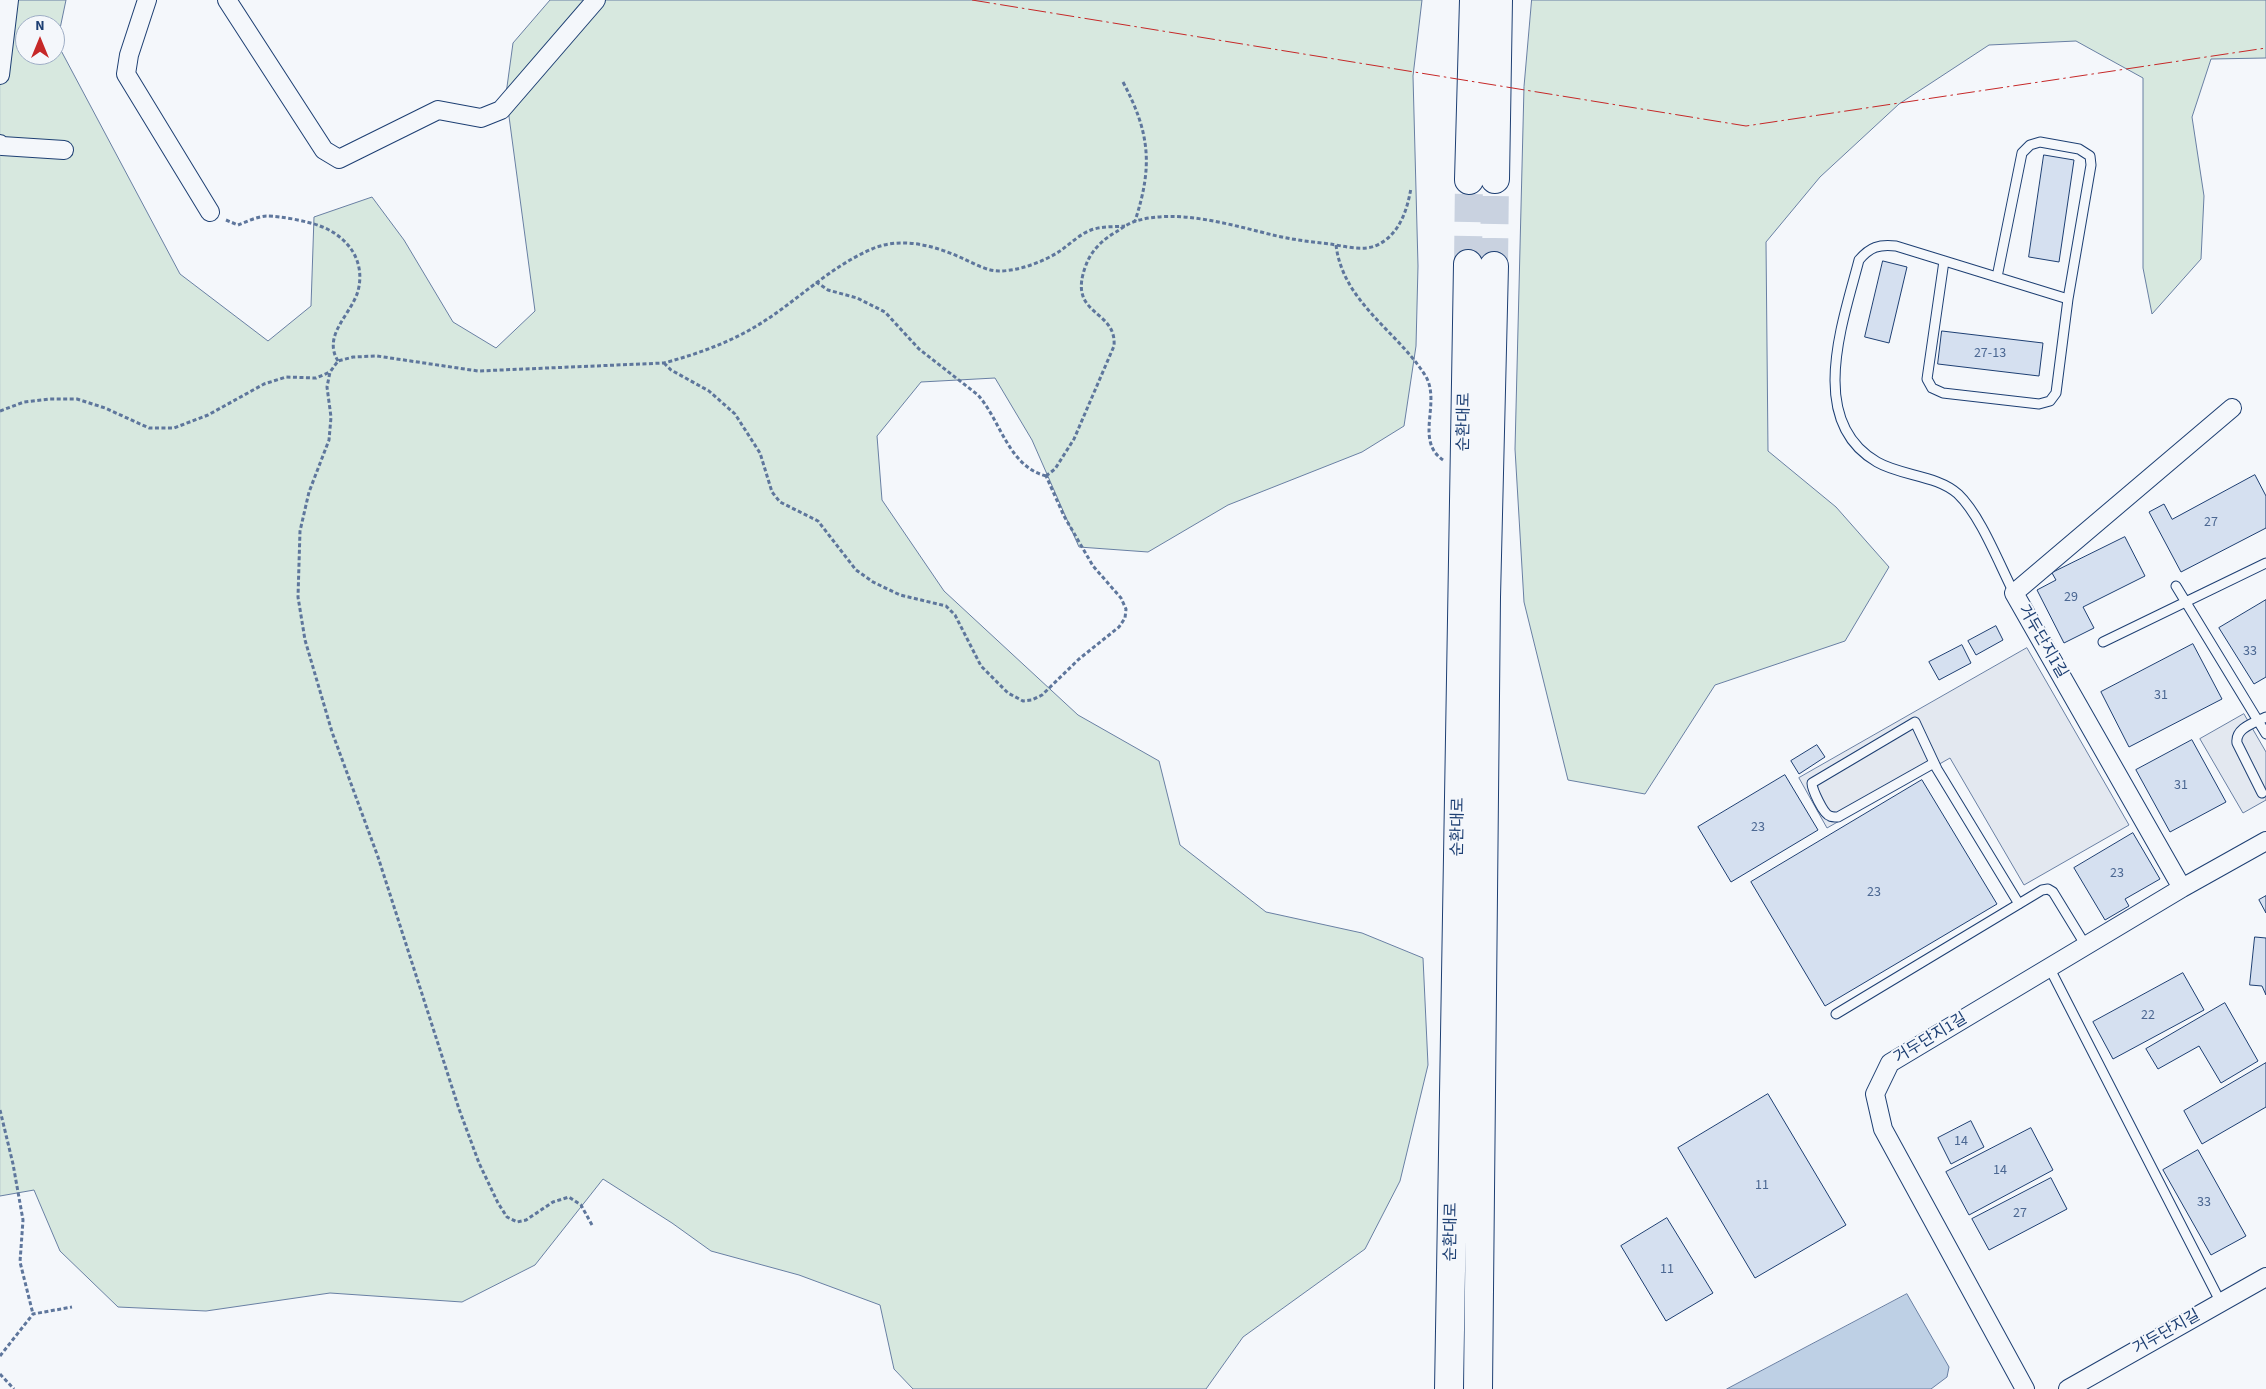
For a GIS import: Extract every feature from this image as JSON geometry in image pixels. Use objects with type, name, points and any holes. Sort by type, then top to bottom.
[{"type":"main road","points":[[1474,0],[1482,180],[1498,0]]},
{"type":"main road","name":"순환대로","points":[[1449,1389],[1481,265],[1486,597],[1478,1389]]},
{"type":"street","points":[[0,75],[9,0]]},
{"type":"street","points":[[147,0],[129,55],[126,74],[210,212]]},
{"type":"street","points":[[227,0],[324,150],[340,159],[438,110],[481,118],[501,110],[596,0]]},
{"type":"street","points":[[0,144],[2,146],[64,150]]},
{"type":"street","name":"거두단지1길","points":[[2182,888],[2014,593],[2232,408]]},
{"type":"street","name":"거두단지1길","points":[[2025,1389],[1883,1129],[1875,1094],[1890,1063],[2182,888],[2266,841]]},
{"type":"street","name":"거두단지길","points":[[2068,1389],[2266,1277]]},
{"type":"lane","points":[[1944,261],[1926,379],[1932,388],[1943,393],[2039,404],[2050,401],[2056,393],[2068,299],[2092,165],[2090,156],[2079,149],[2040,142],[2030,145],[2022,153],[1997,277]]},
{"type":"lane","points":[[2014,593],[1971,509],[1957,493],[1934,482],[1878,463],[1860,450],[1847,434],[1838,415],[1835,391],[1837,343],[1858,260],[1868,250],[1881,244],[1896,246],[2068,299]]},
{"type":"lane","points":[[2103,642],[2266,563]]},
{"type":"lane","points":[[2176,586],[2262,719],[2266,734]]},
{"type":"lane","points":[[2262,719],[2239,731],[2236,736],[2237,743],[2262,793]]},
{"type":"lane","points":[[1934,762],[1838,817],[1831,817],[1827,814],[1812,788],[1812,783],[1915,722],[1934,762],[2019,904]]},
{"type":"lane","points":[[1836,1014],[2042,890],[2048,889],[2053,892],[2086,946]]},
{"type":"lane","points":[[2049,968],[2221,1302]]},
{"type":"path","points":[[1123,82],[1140,116],[1147,150],[1142,198],[1135,221]]},
{"type":"path","points":[[1046,476],[1054,469],[1074,439],[1114,346],[1115,335],[1110,324],[1085,303],[1082,286],[1086,264],[1099,245],[1135,221],[1165,218],[1204,218],[1276,236],[1362,248],[1373,246],[1386,240],[1394,233],[1404,215],[1411,188]]},
{"type":"path","points":[[210,212],[238,225],[266,216],[316,224],[342,236],[352,247],[359,277],[358,290],[353,303],[335,333],[333,352],[338,361]]},
{"type":"path","points":[[592,1225],[581,1205],[569,1197],[553,1202],[526,1220],[517,1222],[507,1217],[498,1203],[479,1163],[458,1109],[393,901],[332,732],[300,618],[297,575],[304,510],[329,440],[331,418],[328,387],[330,372],[338,361],[353,357],[377,356],[478,371],[664,363],[690,356],[739,335],[782,309],[816,282],[872,249],[896,242],[908,242],[930,246],[985,268],[996,271],[1008,271],[1048,258],[1091,230],[1101,227],[1125,226]]},
{"type":"path","points":[[1336,245],[1341,270],[1350,289],[1412,356],[1426,377],[1431,390],[1428,436],[1430,445],[1448,463]]},
{"type":"path","points":[[816,282],[828,290],[858,298],[885,312],[919,349],[978,395],[986,404],[1007,444],[1034,473],[1046,476]]},
{"type":"path","points":[[664,363],[671,370],[710,391],[735,414],[760,453],[772,492],[780,502],[818,522],[856,570],[873,582],[900,595],[946,606],[955,615],[981,666],[1008,693],[1023,701],[1032,700],[1042,695],[1079,659],[1114,632],[1125,618],[1126,608],[1121,598],[1093,566],[1064,516],[1046,476]]},
{"type":"path","points":[[0,410],[24,402],[50,399],[77,399],[105,408],[149,428],[174,428],[208,415],[264,384],[286,377],[316,378],[330,372]]},
{"type":"path","points":[[0,1110],[13,1164],[22,1220],[20,1262],[33,1314]]},
{"type":"path","points":[[0,1356],[33,1314],[72,1307]]},
{"type":"path","points":[[0,1374],[14,1389]]},
{"type":"shaded area","points":[[0,0],[66,0],[63,15],[15,15],[15,65],[65,65],[65,58],[180,274],[268,341],[311,306],[314,217],[372,197],[404,240],[453,322],[496,348],[535,311],[506,94],[513,43],[550,0],[1422,0],[1413,76],[1418,266],[1416,346],[1404,426],[1362,452],[1228,505],[1148,552],[1079,547],[1032,440],[995,378],[921,382],[877,436],[882,500],[944,591],[1078,715],[1159,761],[1180,845],[1266,912],[1362,933],[1423,958],[1428,1065],[1400,1181],[1365,1249],[1243,1337],[1206,1389],[913,1389],[894,1369],[880,1305],[799,1275],[711,1251],[672,1223],[603,1179],[535,1265],[462,1302],[330,1293],[206,1311],[118,1307],[60,1251],[34,1190],[0,1196]]},
{"type":"shaded area","points":[[1532,0],[2266,0],[2266,58],[2211,59],[2192,117],[2204,196],[2201,259],[2152,314],[2143,268],[2143,78],[2076,41],[1989,45],[1899,104],[1820,177],[1766,242],[1768,451],[1836,507],[1889,567],[1845,641],[1715,685],[1645,794],[1568,780],[1524,602],[1515,449],[1524,87]]},
{"type":"shaded area","points":[[2027,648],[2129,825],[2024,885],[1950,758],[1827,828],[1799,778]]},
{"type":"shaded area","points":[[2244,714],[2266,752],[2266,800],[2243,813],[2200,739]]},
{"type":"water","points":[[1907,1294],[1949,1367],[1947,1377],[1931,1389],[1727,1389]]},
{"type":"building","points":[[2044,155],[2074,160],[2059,262],[2029,257]]},
{"type":"building","points":[[1883,261],[1907,267],[1889,343],[1865,337]]},
{"type":"building","points":[[1942,331],[2043,343],[2039,376],[1938,364]]},
{"type":"building","points":[[2255,475],[2266,496],[2266,528],[2181,572],[2149,512],[2164,504],[2172,519]]},
{"type":"building","points":[[2125,537],[2145,576],[2083,607],[2094,628],[2064,643],[2037,590],[2056,580],[2052,573]]},
{"type":"building","points":[[2266,600],[2266,677],[2254,684],[2219,628]]},
{"type":"building","points":[[1996,626],[2003,640],[1976,655],[1968,641]]},
{"type":"building","points":[[2193,644],[2222,699],[2129,747],[2101,692]]},
{"type":"building","points":[[1962,645],[1971,663],[1939,680],[1929,662]]},
{"type":"building","points":[[2192,740],[2226,802],[2170,832],[2136,770]]},
{"type":"building","points":[[1817,745],[1825,757],[1799,774],[1791,761]]},
{"type":"building","points":[[1785,775],[1818,830],[1731,882],[1698,827]]},
{"type":"building","points":[[1922,780],[1997,904],[1825,1006],[1751,882]]},
{"type":"building","points":[[2133,833],[2160,879],[2125,899],[2129,906],[2105,920],[2074,868]]},
{"type":"building","points":[[2266,896],[2266,913],[2259,900]]},
{"type":"building","points":[[2255,937],[2266,938],[2266,995],[2262,986],[2250,985]]},
{"type":"building","points":[[2183,973],[2204,1010],[2113,1059],[2093,1022]]},
{"type":"building","points":[[2225,1003],[2258,1061],[2221,1083],[2199,1046],[2158,1069],[2146,1049]]},
{"type":"building","points":[[2266,1063],[2266,1107],[2202,1144],[2184,1111]]},
{"type":"building","points":[[1768,1094],[1846,1225],[1755,1278],[1678,1148]]},
{"type":"building","points":[[1971,1121],[1984,1147],[1951,1164],[1938,1138]]},
{"type":"building","points":[[2031,1128],[2053,1170],[1969,1215],[1946,1172]]},
{"type":"building","points":[[2198,1150],[2246,1236],[2211,1255],[2163,1170]]},
{"type":"building","points":[[2051,1178],[2067,1209],[1989,1250],[1972,1219]]},
{"type":"building","points":[[1667,1218],[1713,1293],[1666,1321],[1621,1246]]},
{"type":"tunnel","points":[[1494,266],[1495,179]]},
{"type":"tunnel","points":[[1468,264],[1469,180]]},
{"type":"power","points":[[972,0],[1746,126],[2266,48]]}]
